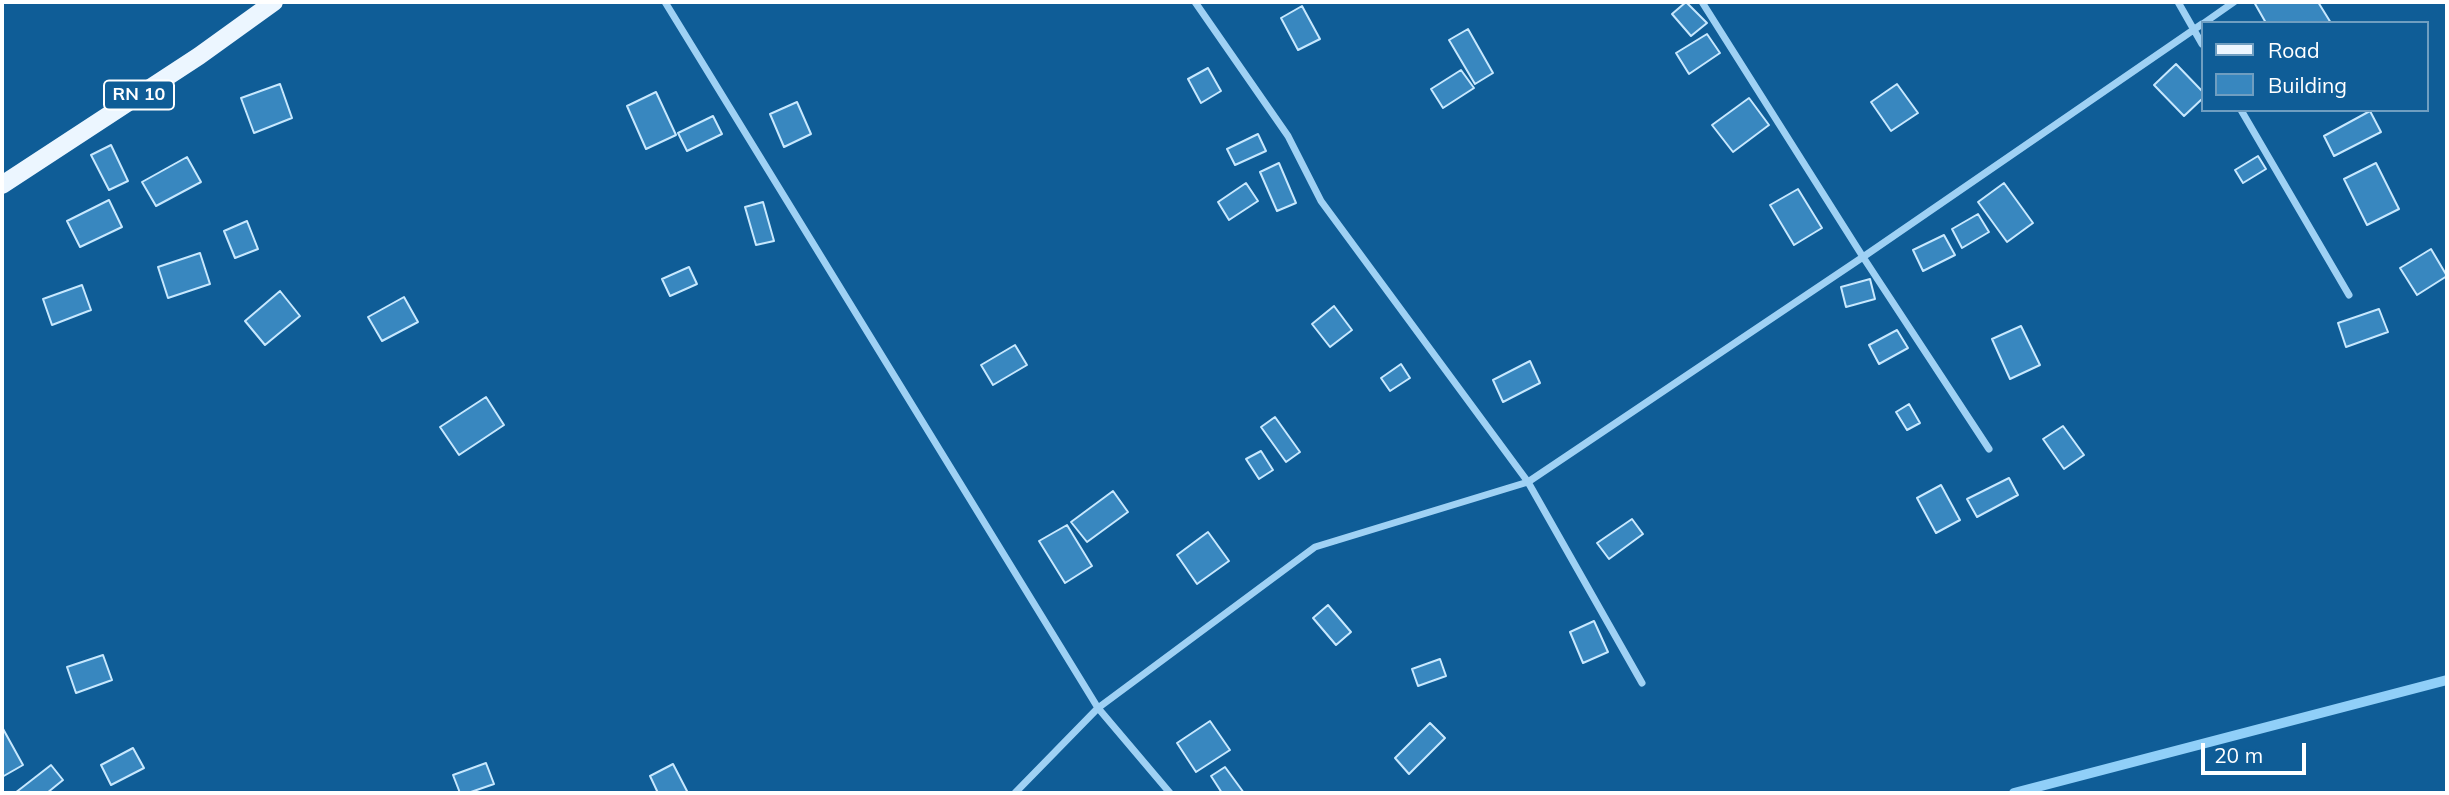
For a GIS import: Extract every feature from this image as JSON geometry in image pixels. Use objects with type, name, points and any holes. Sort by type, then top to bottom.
[{"type":"main road","name":"RN 10","points":[[2,185],[199,56],[274,2]]},
{"type":"street","points":[[665,2],[1098,708],[1170,793]]},
{"type":"street","points":[[1195,2],[1288,136],[1321,201],[1528,482],[1642,683]]},
{"type":"street","points":[[1702,2],[1863,257],[1989,449]]},
{"type":"street","points":[[2178,2],[2200,40]]},
{"type":"street","points":[[2207,21],[2234,2]]},
{"type":"street","points":[[1014,793],[1098,708],[1315,547],[1528,482],[2200,26]]},
{"type":"street","points":[[2242,112],[2349,295]]},
{"type":"building","points":[[1686,2],[1707,23],[1691,36],[1672,14]]},
{"type":"building","points":[[2254,2],[2318,2],[2330,21],[2265,21]]},
{"type":"building","points":[[1302,6],[1320,39],[1298,50],[1281,18]]},
{"type":"building","points":[[1468,29],[1493,73],[1475,84],[1449,40]]},
{"type":"building","points":[[1707,34],[1720,53],[1689,74],[1676,53]]},
{"type":"building","points":[[2176,64],[2200,89],[2200,101],[2184,116],[2154,85]]},
{"type":"building","points":[[1208,68],[1221,91],[1201,103],[1188,79]]},
{"type":"building","points":[[1461,70],[1474,88],[1443,108],[1431,89]]},
{"type":"building","points":[[280,84],[292,118],[254,133],[241,98]]},
{"type":"building","points":[[1897,84],[1918,113],[1891,131],[1871,102]]},
{"type":"building","points":[[656,92],[676,135],[646,149],[627,106]]},
{"type":"building","points":[[1749,98],[1769,125],[1733,152],[1712,125]]},
{"type":"building","points":[[797,102],[811,134],[784,147],[770,114]]},
{"type":"building","points":[[2368,112],[2381,132],[2334,156],[2324,136]]},
{"type":"building","points":[[713,116],[722,134],[687,151],[678,133]]},
{"type":"building","points":[[1258,134],[1266,151],[1235,165],[1227,149]]},
{"type":"building","points":[[111,145],[128,181],[109,190],[91,155]]},
{"type":"building","points":[[2258,156],[2266,169],[2243,183],[2235,170]]},
{"type":"building","points":[[187,157],[201,182],[156,206],[142,182]]},
{"type":"building","points":[[1279,163],[1296,203],[1277,211],[1260,172]]},
{"type":"building","points":[[2376,163],[2399,209],[2367,225],[2344,179]]},
{"type":"building","points":[[1246,183],[1258,201],[1229,220],[1218,202]]},
{"type":"building","points":[[2004,183],[2033,223],[2007,242],[1978,202]]},
{"type":"building","points":[[1798,189],[1822,228],[1794,245],[1770,205]]},
{"type":"building","points":[[109,200],[122,227],[80,247],[67,221]]},
{"type":"building","points":[[763,202],[774,241],[756,245],[745,207]]},
{"type":"building","points":[[1978,214],[1989,232],[1962,248],[1952,229]]},
{"type":"building","points":[[247,221],[258,249],[235,258],[224,231]]},
{"type":"building","points":[[1944,235],[1955,255],[1923,271],[1913,250]]},
{"type":"building","points":[[2431,249],[2447,276],[2417,295],[2400,268]]},
{"type":"building","points":[[200,253],[210,284],[168,298],[158,267]]},
{"type":"building","points":[[689,267],[697,284],[670,296],[662,279]]},
{"type":"building","points":[[1870,279],[1875,299],[1846,307],[1841,287]]},
{"type":"building","points":[[82,285],[91,310],[52,325],[43,299]]},
{"type":"building","points":[[280,291],[300,316],[265,345],[245,321]]},
{"type":"building","points":[[404,297],[418,322],[382,341],[368,317]]},
{"type":"building","points":[[1334,306],[1352,330],[1330,347],[1312,324]]},
{"type":"building","points":[[2379,309],[2388,332],[2346,347],[2338,323]]},
{"type":"building","points":[[2021,326],[2040,365],[2010,379],[1992,339]]},
{"type":"building","points":[[1897,330],[1908,348],[1879,364],[1869,345]]},
{"type":"building","points":[[1015,345],[1027,365],[993,385],[981,365]]},
{"type":"building","points":[[1530,361],[1540,383],[1503,402],[1493,380]]},
{"type":"building","points":[[1401,364],[1410,378],[1390,391],[1381,378]]},
{"type":"building","points":[[486,397],[504,425],[459,455],[440,427]]},
{"type":"building","points":[[1909,404],[1920,423],[1907,430],[1896,412]]},
{"type":"building","points":[[1275,417],[1300,452],[1286,462],[1261,427]]},
{"type":"building","points":[[2063,426],[2084,455],[2064,469],[2043,439]]},
{"type":"building","points":[[1261,451],[1273,470],[1259,479],[1246,459]]},
{"type":"building","points":[[2009,478],[2018,495],[1977,517],[1967,499]]},
{"type":"building","points":[[1941,485],[1960,520],[1936,533],[1917,498]]},
{"type":"building","points":[[1113,491],[1128,512],[1087,542],[1071,522]]},
{"type":"building","points":[[1632,519],[1643,534],[1609,559],[1597,543]]},
{"type":"building","points":[[1067,525],[1092,566],[1065,583],[1039,541]]},
{"type":"building","points":[[1208,532],[1229,561],[1197,584],[1177,555]]},
{"type":"building","points":[[1328,605],[1351,632],[1336,645],[1313,618]]},
{"type":"building","points":[[1594,621],[1608,652],[1583,663],[1570,632]]},
{"type":"building","points":[[103,655],[112,680],[76,693],[67,667]]},
{"type":"building","points":[[1440,659],[1446,676],[1418,686],[1412,669]]},
{"type":"building","points":[[1210,721],[1230,750],[1196,772],[1177,743]]},
{"type":"building","points":[[1430,723],[1445,738],[1409,774],[1395,758]]},
{"type":"building","points":[[2,727],[23,765],[2,777]]},
{"type":"building","points":[[133,748],[144,768],[111,785],[101,765]]},
{"type":"building","points":[[486,763],[494,784],[460,793],[453,775]]},
{"type":"building","points":[[673,764],[688,793],[658,793],[650,776]]},
{"type":"building","points":[[51,765],[63,780],[47,793],[15,793]]},
{"type":"building","points":[[1225,767],[1244,793],[1222,793],[1211,776]]},
{"type":"waterway","points":[[2014,793],[2447,680]]}]
